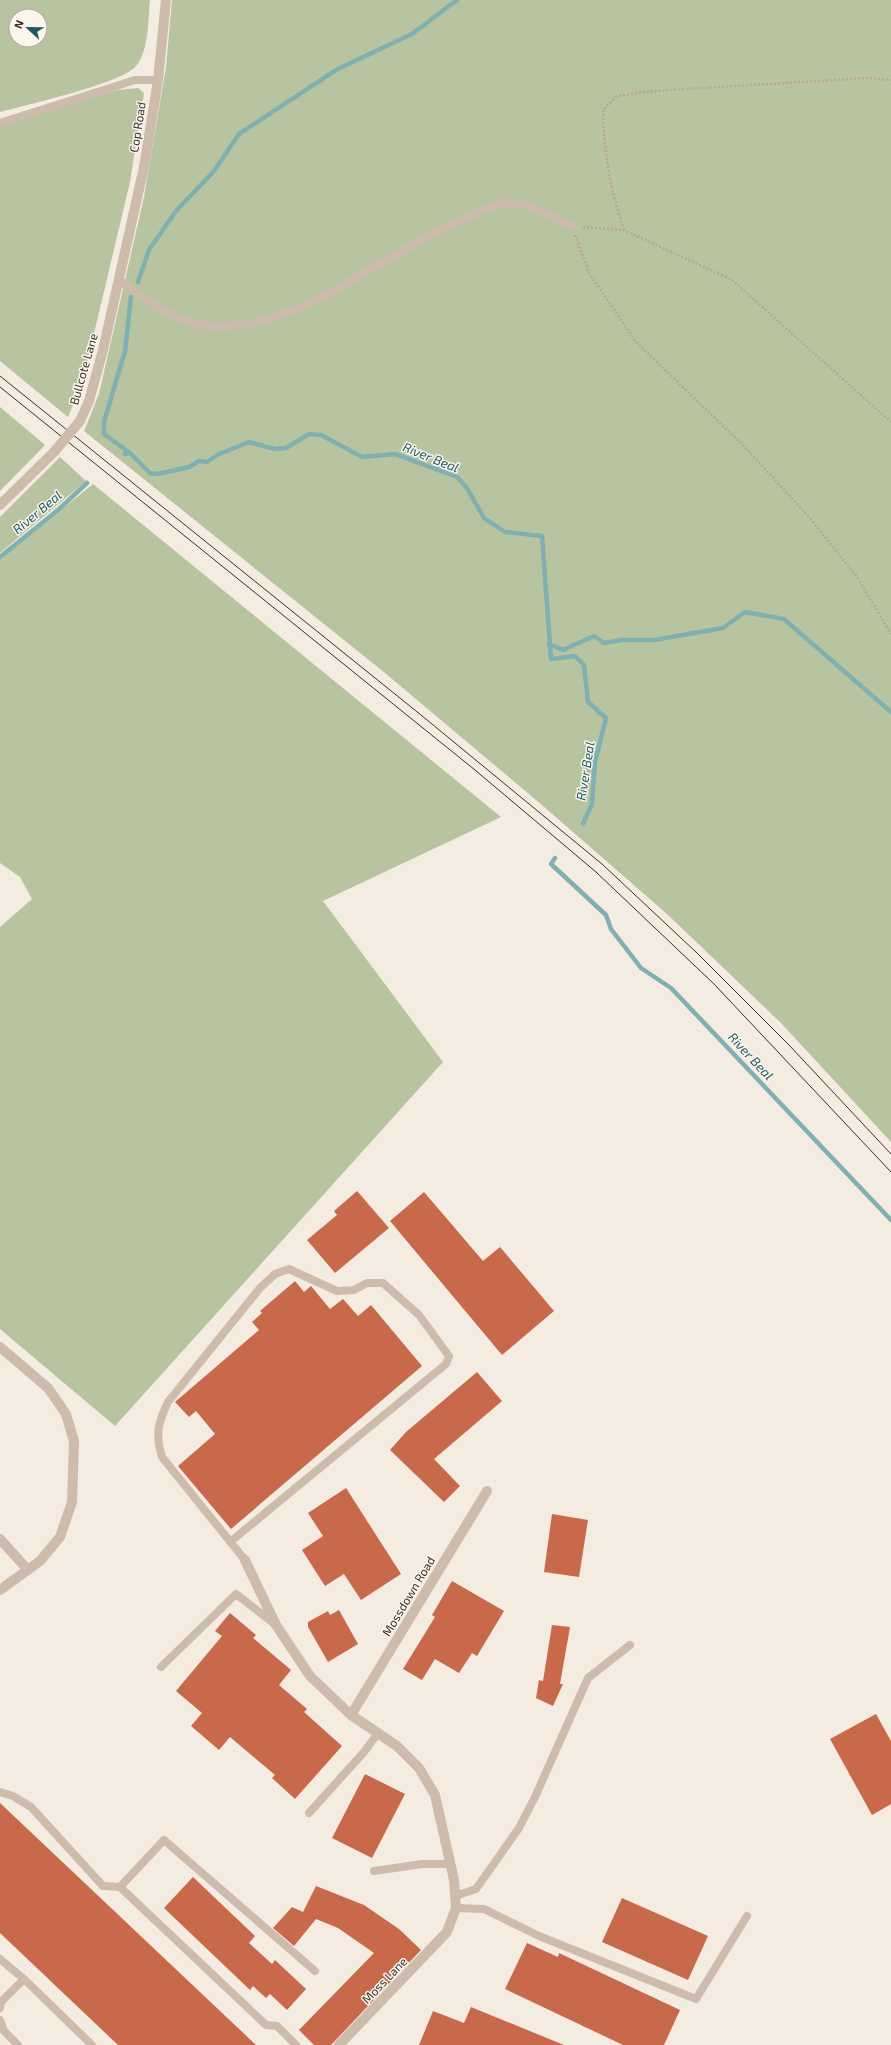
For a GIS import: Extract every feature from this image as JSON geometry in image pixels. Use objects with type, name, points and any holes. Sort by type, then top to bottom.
[{"type":"street","name":"Cop Road","points":[[124,256],[144,167],[158,80],[166,0]]},
{"type":"street","name":"Bullcote Lane","points":[[0,505],[54,452],[80,421],[89,401],[103,350],[124,256]]},
{"type":"street","points":[[0,1347],[48,1388],[66,1414],[74,1441],[72,1502],[60,1537],[40,1561],[0,1590]]},
{"type":"street","name":"Mossdown Road","points":[[351,1715],[487,1491]]},
{"type":"street","points":[[0,1539],[28,1570]]},
{"type":"street","points":[[245,1560],[276,1625],[310,1676],[351,1715],[397,1746],[419,1768],[435,1794],[450,1864],[456,1908]]},
{"type":"street","name":"Moss Lane","points":[[339,2045],[447,1932],[456,1908]]},
{"type":"lane","points":[[0,123],[135,80],[158,80]]},
{"type":"lane","points":[[119,280],[143,298],[178,318],[204,324],[236,326],[271,319],[298,309],[434,233],[502,203],[528,205],[572,226]]},
{"type":"lane","points":[[230,1542],[446,1364],[449,1356],[419,1315],[382,1283],[367,1282],[354,1290],[337,1291],[290,1269],[275,1274],[260,1288],[168,1402],[161,1417],[157,1440],[162,1457],[230,1542],[245,1560]]},
{"type":"lane","points":[[161,1667],[236,1594],[276,1625]]},
{"type":"lane","points":[[455,1896],[476,1889],[519,1828],[535,1797],[588,1678],[630,1645]]},
{"type":"lane","points":[[309,1813],[364,1752],[378,1733]]},
{"type":"lane","points":[[0,1792],[13,1796],[31,1807],[103,1886],[120,1887],[266,2025],[277,2026],[296,2045]]},
{"type":"lane","points":[[120,1887],[164,1840],[315,1971]]},
{"type":"lane","points":[[374,1871],[422,1864],[450,1864]]},
{"type":"lane","points":[[456,1908],[484,1909],[539,1936],[696,1999],[748,1916]]},
{"type":"lane","points":[[0,1959],[24,1979],[92,2045]]},
{"type":"lane","points":[[0,2008],[1,2002],[24,1979]]},
{"type":"lane","points":[[0,2020],[4,2031],[18,2045]]},
{"type":"path","points":[[624,230],[615,203],[603,130],[603,110],[617,96],[653,91],[868,78],[891,80]]},
{"type":"path","points":[[891,422],[732,280],[624,230],[572,226],[589,273],[636,342],[743,445],[809,517],[857,578],[891,634]]},
{"type":"green space","points":[[0,0],[150,0],[146,42],[137,65],[128,72],[114,79],[51,99],[0,112]]},
{"type":"green space","points":[[172,0],[891,0],[891,1142],[781,1023],[667,914],[542,805],[385,673],[84,431],[99,394],[144,197],[166,67]]},
{"type":"green space","points":[[138,88],[144,93],[130,182],[86,367],[68,417],[0,361],[0,125],[117,90]]},
{"type":"green space","points":[[0,407],[45,445],[0,491]]},
{"type":"green space","points":[[60,457],[86,481],[0,553],[0,517]]},
{"type":"green space","points":[[93,484],[501,817],[323,901],[443,1062],[115,1426],[0,1329],[0,927],[32,899],[20,877],[0,863],[0,559]]},
{"type":"building","points":[[357,1191],[389,1228],[335,1273],[307,1240],[337,1215],[334,1211]]},
{"type":"building","points":[[424,1192],[483,1261],[500,1247],[554,1311],[502,1355],[390,1221]]},
{"type":"building","points":[[295,1281],[304,1292],[311,1286],[330,1309],[343,1299],[358,1316],[371,1305],[422,1366],[231,1529],[178,1466],[215,1434],[196,1411],[189,1417],[175,1402],[259,1330],[252,1322],[262,1313],[260,1311]]},
{"type":"building","points":[[477,1372],[502,1401],[434,1459],[460,1486],[444,1502],[390,1450],[406,1432]]},
{"type":"building","points":[[346,1488],[401,1574],[361,1600],[344,1574],[325,1586],[302,1550],[323,1536],[308,1513]]},
{"type":"building","points":[[552,1514],[588,1520],[579,1577],[544,1572]]},
{"type":"building","points":[[452,1581],[504,1611],[477,1656],[472,1653],[459,1673],[435,1659],[422,1680],[403,1669],[435,1617],[432,1615]]},
{"type":"building","points":[[339,1610],[358,1644],[328,1662],[308,1627],[308,1622],[328,1611],[330,1615]]},
{"type":"building","points":[[230,1613],[256,1635],[253,1638],[291,1670],[279,1685],[307,1709],[304,1712],[342,1746],[295,1799],[272,1778],[275,1775],[230,1737],[219,1750],[191,1726],[202,1713],[176,1691],[222,1636],[215,1631]]},
{"type":"building","points":[[552,1625],[570,1627],[560,1684],[563,1684],[553,1706],[536,1698],[539,1680],[543,1681]]},
{"type":"building","points":[[876,1714],[891,1741],[891,1804],[872,1815],[830,1739]]},
{"type":"building","points":[[365,1774],[405,1794],[372,1858],[332,1838]]},
{"type":"building","points":[[0,1803],[256,2045],[118,2045],[0,1933]]},
{"type":"building","points":[[193,1877],[255,1936],[249,1943],[272,1964],[275,1960],[306,1989],[287,2010],[270,1994],[266,1998],[253,1986],[250,1990],[164,1908]]},
{"type":"building","points":[[316,1886],[364,1905],[399,1929],[421,1950],[331,2045],[314,2045],[299,2030],[374,1953],[338,1928],[316,1919],[294,1946],[273,1928],[292,1907],[303,1912]]},
{"type":"building","points":[[622,1898],[708,1936],[688,1980],[602,1942]]},
{"type":"building","points":[[527,1943],[558,1957],[559,1953],[680,2010],[664,2045],[623,2045],[505,1989]]},
{"type":"building","points":[[471,2007],[564,2045],[419,2045],[433,2011],[464,2023]]},
{"type":"waterway","points":[[138,282],[149,250],[176,211],[214,171],[239,134],[336,70],[412,34],[457,0]]},
{"type":"waterway","points":[[130,453],[104,434],[104,422],[125,351],[131,297]]},
{"type":"waterway","name":"River Beal","points":[[125,454],[130,453],[150,473],[158,474],[189,467],[199,461],[207,462],[217,455],[249,442],[275,449],[286,448],[309,434],[321,435],[362,457],[395,454],[457,477],[467,488],[484,518],[505,532],[542,536],[551,659],[575,656],[584,665],[588,702],[606,718],[595,762],[592,804],[583,824]]},
{"type":"waterway","name":"River Beal","points":[[0,557],[58,510],[87,483]]},
{"type":"waterway","points":[[549,644],[563,650],[594,636],[604,643],[621,640],[654,640],[723,628],[745,612],[784,619],[891,712]]},
{"type":"waterway","name":"River Beal","points":[[555,858],[551,864],[606,915],[611,929],[641,968],[671,988],[891,1220]]},
{"type":"tram line","points":[[0,376],[421,715],[602,864],[697,953],[789,1045],[891,1154]]},
{"type":"tram line","points":[[0,387],[475,770],[596,872],[714,984],[891,1172]]}]
